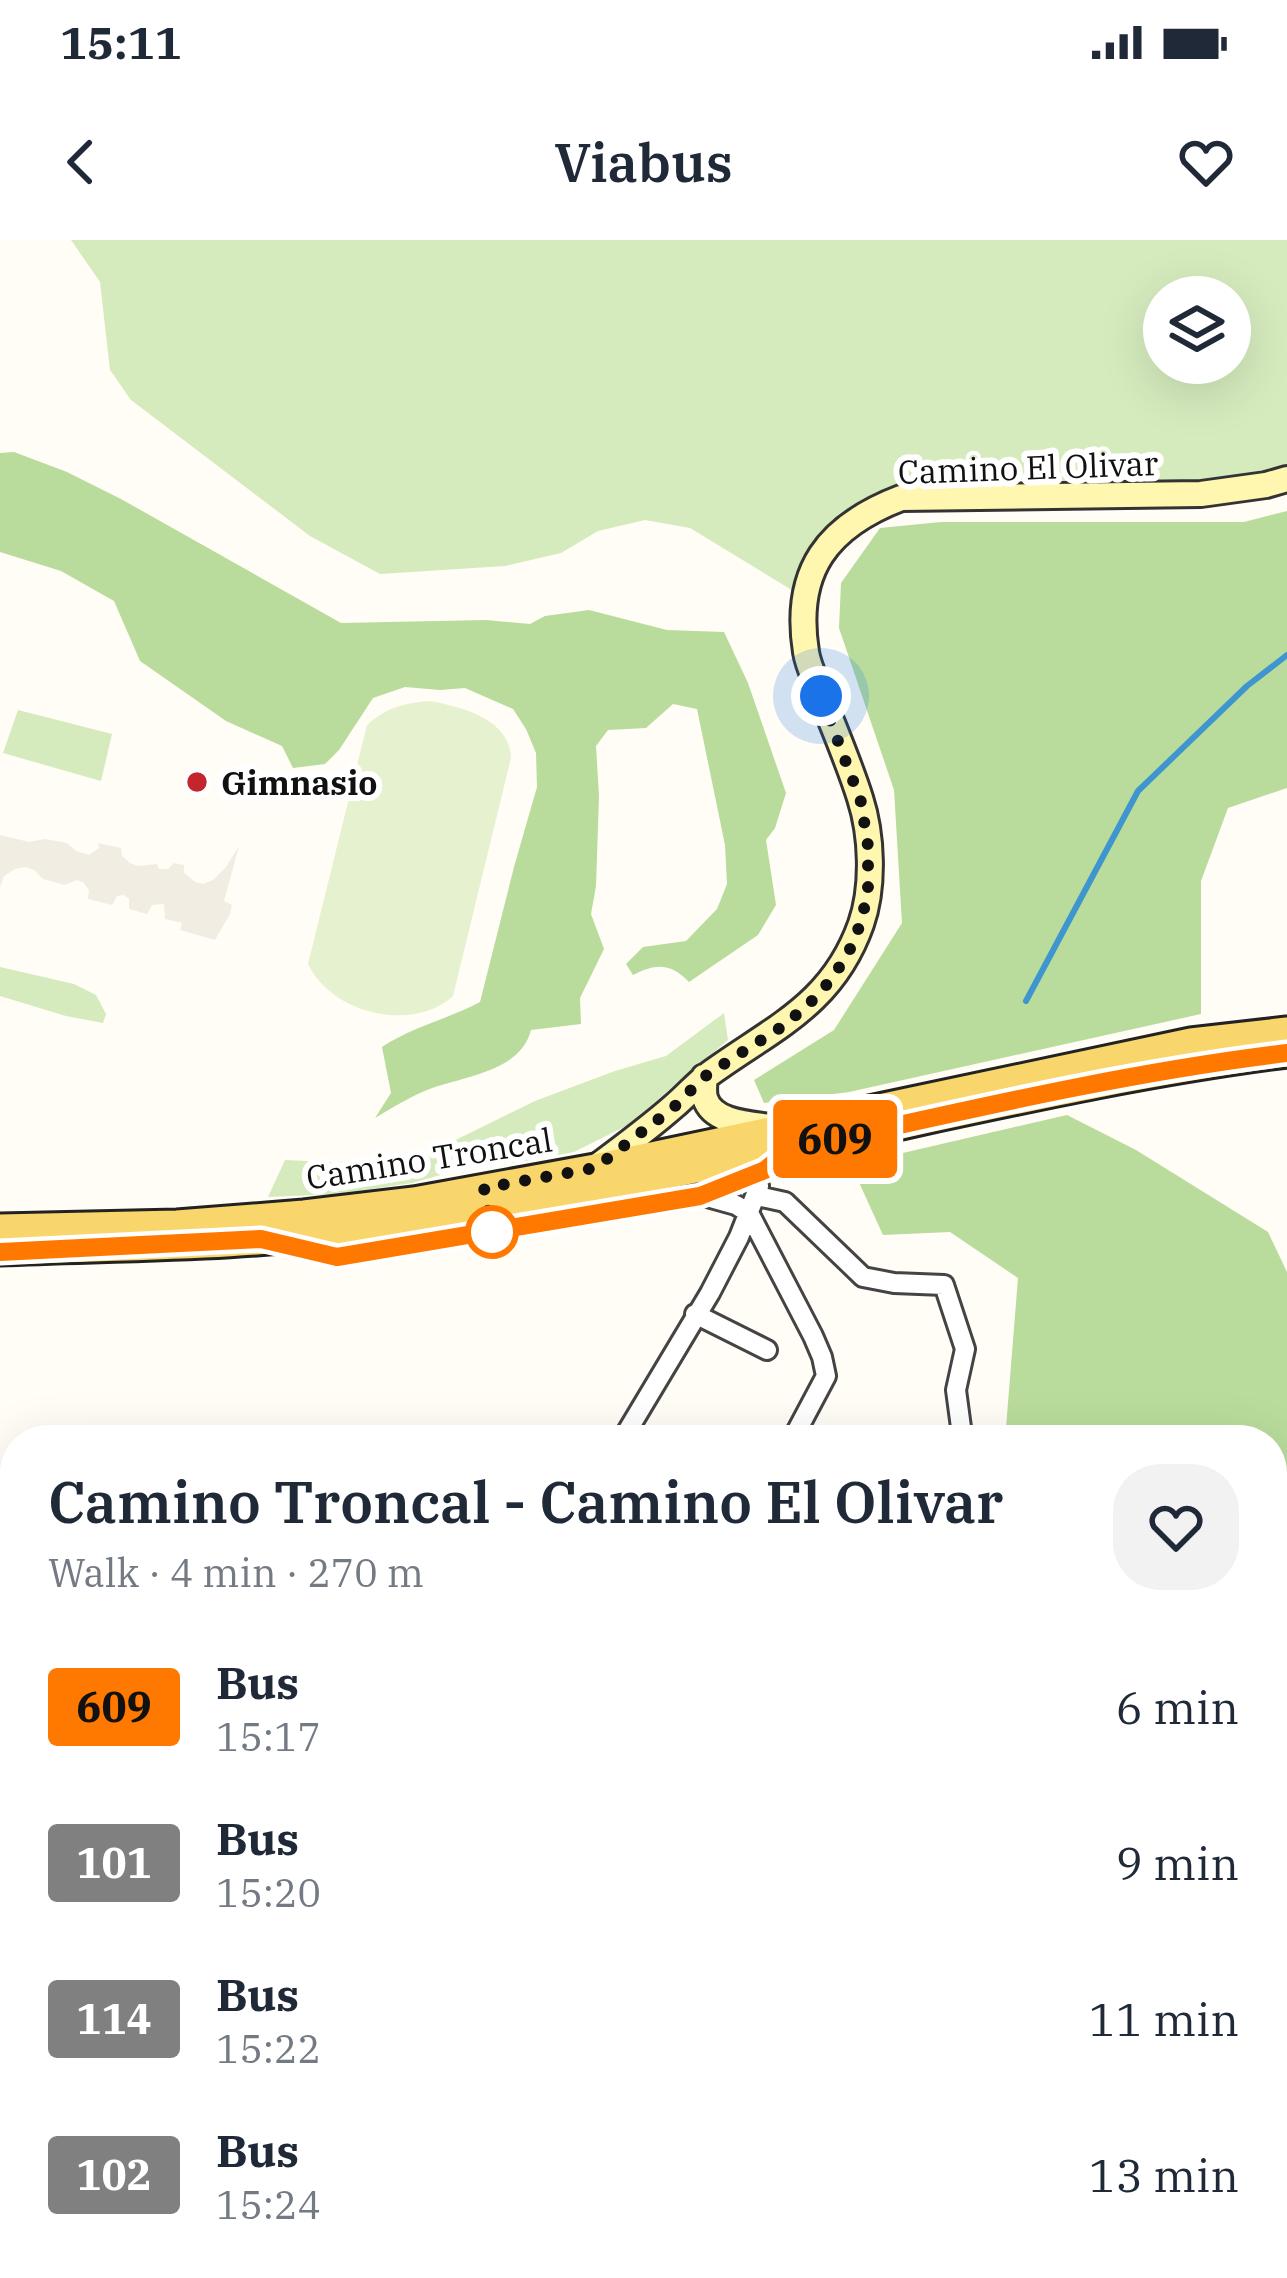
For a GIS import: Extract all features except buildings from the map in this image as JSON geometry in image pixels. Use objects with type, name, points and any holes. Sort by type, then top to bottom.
[{"type":"main road","name":"Camino El Olivar","points":[[595,1168],[673,1108],[704,1077],[786,1024],[815,998],[834,976],[862,920],[868,846],[861,802],[806,654],[807,587],[821,553],[845,526],[901,498],[1201,494],[1287,478]]},
{"type":"main road","name":"Camino Troncal","points":[[0,1252],[361,1231],[1191,1042],[1287,1031]]},
{"type":"main road","name":"Camino Troncal","points":[[0,1228],[177,1224],[415,1201],[1287,1053]]},
{"type":"main road","points":[[704,1077],[705,1100],[714,1112],[785,1138]]},
{"type":"street","name":"Camino Troncal","points":[[261,1239],[337,1257],[700,1196],[765,1170],[785,1138]]},
{"type":"street","points":[[631,1425],[710,1293],[765,1170]]},
{"type":"street","name":"Camino Troncal","points":[[700,1196],[736,1205],[784,1202],[862,1276],[944,1285],[965,1348],[956,1390],[961,1425]]},
{"type":"street","points":[[753,1204],[822,1357],[826,1376],[800,1425]]},
{"type":"street","points":[[695,1314],[767,1350]]},
{"type":"green space","points":[[71,240],[1287,240],[1287,466],[1234,479],[1181,481],[941,479],[875,493],[820,540],[795,592],[690,528],[645,520],[598,531],[561,553],[505,566],[380,574],[310,536],[131,400],[110,370],[100,282]]},
{"type":"green space","points":[[14,452],[121,499],[341,623],[486,620],[530,624],[545,616],[589,610],[667,630],[724,632],[748,683],[786,793],[766,840],[776,905],[758,935],[689,982],[663,967],[633,975],[626,964],[643,947],[686,941],[717,909],[727,884],[725,845],[697,709],[673,704],[646,728],[608,730],[596,746],[599,796],[591,914],[604,949],[580,998],[581,1024],[531,1030],[515,1056],[502,1064],[427,1090],[375,1118],[391,1093],[382,1047],[480,1002],[537,787],[536,753],[526,729],[513,709],[465,688],[405,687],[373,698],[325,764],[293,768],[282,746],[226,721],[140,661],[114,601],[61,571],[0,552],[0,453]]},
{"type":"green space","points":[[1287,511],[1287,788],[1228,808],[1201,881],[1201,1014],[849,1092],[764,1103],[754,1080],[834,1030],[902,923],[894,790],[839,628],[841,583],[880,528],[941,522],[1244,522]]},
{"type":"green space","points":[[430,701],[469,711],[493,724],[509,745],[511,758],[453,996],[416,1014],[374,1013],[335,995],[308,964],[367,725],[397,707]]},
{"type":"green space","points":[[18,710],[112,734],[101,781],[3,753]]},
{"type":"green space","points":[[0,967],[74,984],[96,995],[106,1014],[103,1023],[0,996]]},
{"type":"green space","points":[[724,1013],[728,1040],[628,1125],[574,1152],[495,1162],[412,1183],[337,1194],[268,1197],[285,1160],[371,1164],[419,1158],[535,1101],[666,1056]]},
{"type":"green space","points":[[1067,1115],[1136,1150],[1268,1232],[1287,1272],[1287,1425],[1006,1425],[1018,1278],[950,1232],[883,1235],[851,1165]]},
{"type":"shaded area","points":[[0,835],[67,843],[89,855],[99,848],[98,843],[121,848],[130,863],[157,864],[159,869],[184,865],[184,873],[203,884],[226,867],[239,846],[224,901],[232,905],[230,914],[215,940],[180,930],[182,923],[165,919],[164,904],[152,905],[147,914],[129,909],[124,895],[117,896],[112,905],[88,899],[84,883],[77,880],[65,885],[43,879],[26,867],[4,876],[0,887]]},
{"type":"waterway","points":[[1026,1001],[1138,791],[1247,686],[1287,655]]},
{"type":"bus line","name":"609","points":[[0,1252],[261,1239],[337,1257],[700,1196],[765,1170],[791,1149],[1003,1103],[1287,1053]]},
{"type":"place","name":"Gimnasio","points":[[197,782]]},
{"type":"route","points":[[492,1232],[484,1188],[595,1168],[673,1108],[704,1077],[786,1024],[834,976],[862,920],[868,846],[861,802],[821,696]]}]
